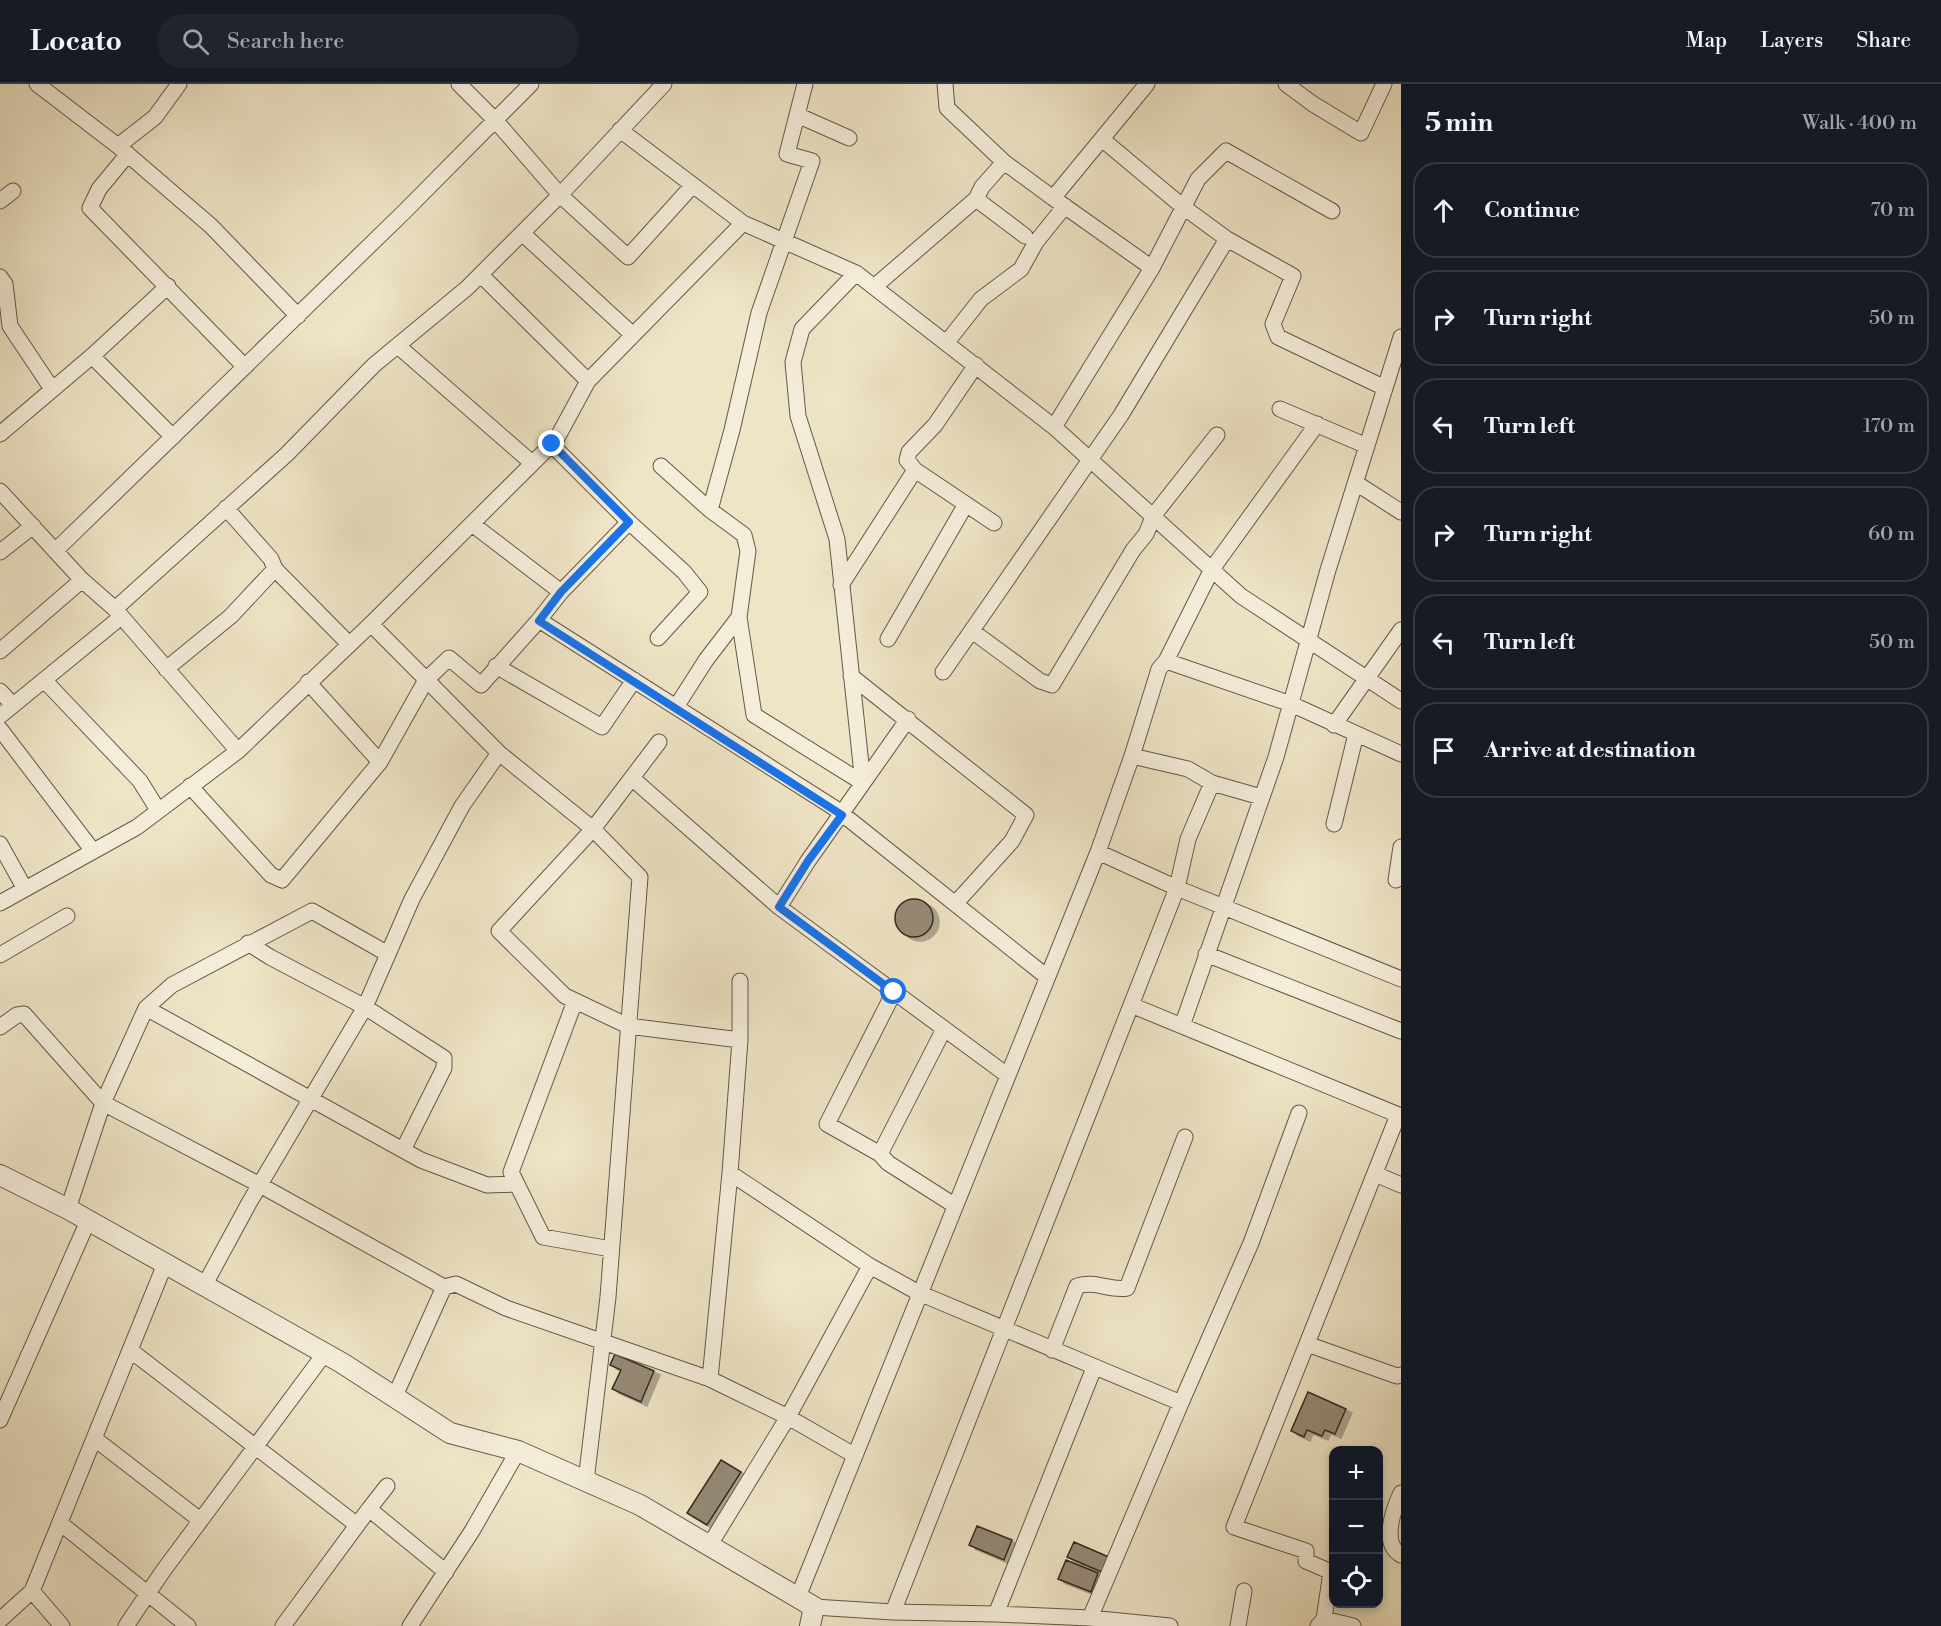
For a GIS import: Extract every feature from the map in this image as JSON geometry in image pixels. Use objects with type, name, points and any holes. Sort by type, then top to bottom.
[{"type":"street","points":[[37,84],[123,150],[211,225],[298,315]]},
{"type":"street","points":[[178,84],[155,117],[123,150],[90,208],[245,367]]},
{"type":"street","points":[[459,84],[495,120],[560,195],[628,257],[693,185]]},
{"type":"street","points":[[56,551],[531,84]]},
{"type":"street","points":[[0,716],[45,681],[118,613],[226,508],[287,454],[374,365],[481,274],[560,195],[664,84]]},
{"type":"street","points":[[710,510],[732,430],[759,313],[812,161],[787,153],[805,84]]},
{"type":"street","points":[[945,84],[947,108],[1004,162],[1152,268]]},
{"type":"street","points":[[947,342],[981,299],[1021,269],[1059,202],[1147,84]]},
{"type":"street","points":[[1286,84],[1313,104],[1361,133],[1384,84]]},
{"type":"street","points":[[797,115],[849,138]]},
{"type":"street","points":[[620,130],[742,223],[856,273],[1054,427],[1241,596],[1401,702]]},
{"type":"street","points":[[1103,140],[1182,206],[1227,239],[1293,276],[1273,324],[1278,338],[1385,388]]},
{"type":"street","points":[[1054,427],[1152,268],[1182,206],[1198,179],[1226,151],[1332,211]]},
{"type":"street","points":[[874,287],[976,199],[982,187],[1004,162]]},
{"type":"street","points":[[0,201],[13,191]]},
{"type":"street","points":[[976,199],[1025,236]]},
{"type":"street","points":[[0,903],[137,827],[238,751],[371,624],[552,444],[588,381],[742,223]]},
{"type":"street","points":[[522,233],[633,335]]},
{"type":"street","points":[[943,672],[1121,415],[1227,239]]},
{"type":"street","points":[[856,273],[802,329],[794,362],[798,416],[837,539],[863,783]]},
{"type":"street","points":[[481,274],[588,381]]},
{"type":"street","points":[[0,277],[5,284],[10,326],[52,389]]},
{"type":"street","points":[[0,434],[92,356],[168,286]]},
{"type":"street","points":[[1182,1026],[1261,797],[1385,388],[1398,358],[1401,337]]},
{"type":"street","points":[[398,346],[532,463]]},
{"type":"street","points":[[92,356],[173,437]]},
{"type":"street","points":[[976,365],[935,425],[909,452],[907,460],[915,470],[994,523]]},
{"type":"street","points":[[1280,409],[1367,446]]},
{"type":"street","points":[[807,1610],[854,1455],[1098,852],[1132,756],[1159,669],[1166,661],[1212,569],[1317,424]]},
{"type":"street","points":[[972,631],[1040,681],[1052,685],[1133,550],[1146,534],[1154,515],[1217,435]]},
{"type":"street","points":[[552,444],[629,522],[684,572],[700,592],[658,638]]},
{"type":"street","points":[[661,466],[710,510],[744,535],[748,551],[739,617],[754,715],[863,783]]},
{"type":"street","points":[[841,585],[915,470]]},
{"type":"street","points":[[1356,483],[1401,512]]},
{"type":"street","points":[[0,491],[82,580],[118,613],[238,751]]},
{"type":"street","points":[[888,639],[966,504]]},
{"type":"street","points":[[226,508],[271,559],[275,570],[349,645]]},
{"type":"street","points":[[190,786],[271,875],[282,880],[380,762],[426,680],[449,658],[481,685],[539,621],[561,592],[629,522]]},
{"type":"street","points":[[472,524],[561,592]]},
{"type":"street","points":[[0,552],[33,526]]},
{"type":"street","points":[[166,669],[231,615],[275,570]]},
{"type":"street","points":[[0,651],[82,580]]},
{"type":"street","points":[[676,707],[706,660],[739,617]]},
{"type":"street","points":[[539,621],[842,815],[1047,977]]},
{"type":"street","points":[[371,624],[499,753],[593,830],[640,877],[611,1249],[586,1481]]},
{"type":"street","points":[[1334,725],[1401,630]]},
{"type":"street","points":[[1166,661],[1290,704],[1401,754]]},
{"type":"street","points":[[496,666],[602,727],[634,680]]},
{"type":"street","points":[[851,676],[1026,815],[1012,841],[955,904]]},
{"type":"street","points":[[45,681],[140,781],[158,810]]},
{"type":"street","points":[[308,682],[380,762]]},
{"type":"street","points":[[0,690],[13,705]]},
{"type":"street","points":[[779,907],[808,861],[908,719]]},
{"type":"street","points":[[0,729],[93,850]]},
{"type":"street","points":[[1334,824],[1356,734]]},
{"type":"street","points":[[659,742],[593,830],[499,931],[565,996],[628,1026],[740,1040]]},
{"type":"street","points":[[204,1286],[260,1185],[314,1099],[365,1007],[412,898],[462,806],[499,753]]},
{"type":"street","points":[[1132,756],[1188,769],[1212,783],[1261,797]]},
{"type":"street","points":[[633,778],[779,907],[1007,1075]]},
{"type":"street","points":[[892,1612],[1177,888],[1188,839],[1212,783]]},
{"type":"street","points":[[0,844],[25,889]]},
{"type":"street","points":[[1396,880],[1401,847]]},
{"type":"street","points":[[1098,852],[1177,888],[1401,979]]},
{"type":"street","points":[[68,1209],[103,1103],[146,1008],[172,986],[248,942],[312,911],[388,954]]},
{"type":"street","points":[[0,955],[67,916]]},
{"type":"street","points":[[248,942],[270,957],[365,1007],[444,1058],[444,1068],[403,1150]]},
{"type":"street","points":[[1206,954],[1401,1031]]},
{"type":"street","points":[[710,1379],[730,1173],[740,1040],[740,981]]},
{"type":"street","points":[[894,992],[827,1124],[880,1154],[888,1163],[954,1205]]},
{"type":"street","points":[[575,1001],[511,1172],[543,1237],[611,1249]]},
{"type":"street","points":[[1131,1005],[1400,1115],[1234,1527],[1306,1551],[1306,1561],[1331,1572],[1321,1623],[1353,1626]]},
{"type":"street","points":[[146,1008],[314,1099],[421,1161],[487,1185],[517,1184]]},
{"type":"street","points":[[0,1027],[17,1015],[24,1014],[103,1103],[260,1185],[444,1287],[456,1284],[506,1308],[602,1344],[710,1379],[788,1417],[854,1455]]},
{"type":"street","points":[[880,1154],[945,1029]]},
{"type":"street","points":[[1090,1618],[1251,1243],[1299,1113]]},
{"type":"street","points":[[1052,1350],[1077,1286],[1088,1282],[1101,1283],[1116,1290],[1127,1288],[1185,1137]]},
{"type":"street","points":[[730,1173],[870,1266],[919,1293],[1181,1403]]},
{"type":"street","points":[[1375,1174],[1401,1185]]},
{"type":"street","points":[[0,1176],[68,1209],[325,1353],[450,1433],[518,1451],[640,1505],[709,1546],[807,1610],[1090,1618],[1170,1626]]},
{"type":"street","points":[[0,1420],[88,1221]]},
{"type":"street","points":[[0,1620],[32,1591],[165,1264]]},
{"type":"street","points":[[709,1546],[788,1417],[870,1266]]},
{"type":"street","points":[[395,1396],[444,1287]]},
{"type":"street","points":[[1307,1344],[1397,1377],[1401,1375]]},
{"type":"street","points":[[130,1350],[257,1445],[357,1525]]},
{"type":"street","points":[[126,1626],[200,1520],[325,1353]]},
{"type":"street","points":[[996,1614],[1094,1368]]},
{"type":"street","points":[[95,1439],[200,1520]]},
{"type":"street","points":[[410,1626],[446,1572],[518,1451]]},
{"type":"street","points":[[283,1626],[387,1486]]},
{"type":"street","points":[[1401,1493],[1389,1536],[1395,1551],[1401,1555]]},
{"type":"street","points":[[369,1509],[446,1572]]},
{"type":"street","points":[[60,1523],[188,1626]]},
{"type":"street","points":[[32,1591],[62,1626]]},
{"type":"street","points":[[1238,1626],[1245,1591]]},
{"type":"building","points":[[914,899],[927,905],[933,918],[927,931],[914,937],[901,931],[895,918],[901,905]]},
{"type":"building","points":[[615,1354],[654,1371],[641,1402],[612,1389],[621,1370],[610,1365]]},
{"type":"building","points":[[1308,1392],[1346,1409],[1335,1434],[1325,1430],[1322,1436],[1307,1430],[1304,1437],[1291,1431]]},
{"type":"building","points":[[721,1460],[741,1472],[707,1525],[687,1513]]},
{"type":"building","points":[[977,1526],[1012,1540],[1004,1560],[969,1545]]},
{"type":"building","points":[[1074,1542],[1111,1558],[1104,1573],[1067,1557]]},
{"type":"building","points":[[1066,1560],[1098,1573],[1091,1592],[1058,1579]]},
{"type":"route","points":[[552,444],[629,522],[561,592],[539,621],[836,809],[842,815],[808,861],[779,907],[894,992]]}]
